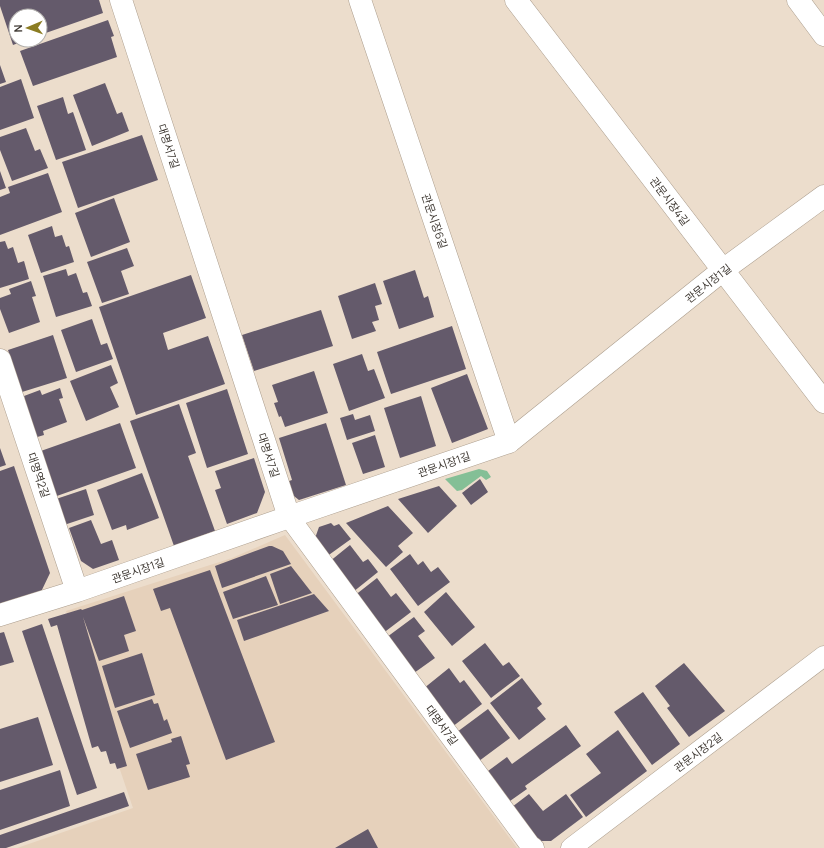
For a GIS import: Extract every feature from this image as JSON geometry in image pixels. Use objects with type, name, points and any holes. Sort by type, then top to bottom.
[{"type":"street","name":"대명서7길","points":[[121,0],[289,517],[520,832],[534,848]]},
{"type":"street","name":"관문시장6길","points":[[360,0],[509,442]]},
{"type":"street","name":"관문시장4길","points":[[516,0],[824,402]]},
{"type":"street","points":[[798,0],[824,35]]},
{"type":"street","name":"관문시장1길","points":[[0,615],[509,442],[723,270],[824,196]]},
{"type":"street","name":"대명역2길","points":[[0,360],[77,590]]},
{"type":"street","name":"관문시장2길","points":[[571,848],[824,656]]},
{"type":"shaded area","points":[[285,535],[517,848],[17,848],[133,808],[66,611],[232,558]]},
{"type":"green space","points":[[479,469],[487,471],[491,477],[486,480],[481,476],[462,490],[457,491],[445,479]]},
{"type":"building","points":[[0,0],[99,0],[103,13],[48,32],[48,8],[8,8],[8,30],[0,6]]},
{"type":"building","points":[[108,20],[114,36],[111,37],[117,57],[33,86],[20,51],[29,48],[48,48],[48,41]]},
{"type":"building","points":[[0,65],[6,82],[0,84]]},
{"type":"building","points":[[21,79],[34,118],[0,130],[0,87]]},
{"type":"building","points":[[105,83],[117,114],[122,112],[129,131],[92,146],[73,95]]},
{"type":"building","points":[[63,97],[68,114],[73,112],[86,150],[56,160],[37,106]]},
{"type":"building","points":[[26,128],[35,151],[40,149],[48,168],[12,181],[0,150],[0,137]]},
{"type":"building","points":[[142,135],[158,180],[78,208],[62,162]]},
{"type":"building","points":[[0,171],[6,188],[0,190]]},
{"type":"building","points":[[48,173],[62,212],[0,235],[0,197],[10,193],[8,187]]},
{"type":"building","points":[[114,198],[130,242],[91,257],[75,213]]},
{"type":"building","points":[[52,226],[55,237],[62,235],[66,247],[69,246],[74,262],[41,273],[28,235]]},
{"type":"building","points":[[5,241],[8,249],[13,247],[18,263],[24,261],[29,279],[0,288],[0,242]]},
{"type":"building","points":[[127,248],[134,266],[121,271],[129,294],[102,303],[87,262]]},
{"type":"building","points":[[66,269],[68,276],[76,273],[83,293],[87,292],[92,306],[56,317],[43,276]]},
{"type":"building","points":[[415,270],[424,298],[428,296],[434,317],[399,329],[383,281]]},
{"type":"building","points":[[191,275],[206,318],[163,333],[168,350],[208,336],[225,384],[136,415],[99,307]]},
{"type":"building","points":[[31,281],[36,296],[32,297],[40,322],[9,333],[0,309],[0,298],[11,294],[9,289]]},
{"type":"building","points":[[375,283],[382,304],[375,306],[379,320],[372,322],[376,331],[352,339],[338,296]]},
{"type":"building","points":[[321,310],[333,346],[254,371],[242,335]]},
{"type":"building","points":[[92,319],[101,345],[107,343],[113,359],[76,372],[61,330]]},
{"type":"building","points":[[452,326],[466,369],[391,394],[377,352]]},
{"type":"building","points":[[53,335],[67,378],[22,392],[8,350]]},
{"type":"building","points":[[362,354],[368,371],[374,369],[385,398],[349,411],[333,364]]},
{"type":"building","points":[[111,365],[118,383],[110,387],[119,407],[86,421],[70,381]]},
{"type":"building","points":[[314,371],[328,413],[285,427],[281,416],[279,417],[274,403],[278,402],[272,385]]},
{"type":"building","points":[[467,374],[488,429],[452,443],[431,388]]},
{"type":"building","points":[[60,388],[63,398],[59,399],[67,422],[43,431],[44,435],[34,438],[24,396],[40,390],[42,395]]},
{"type":"building","points":[[227,389],[248,454],[207,468],[186,403]]},
{"type":"building","points":[[421,396],[436,446],[400,458],[384,408]]},
{"type":"building","points":[[179,404],[196,453],[188,456],[215,531],[174,546],[130,421]]},
{"type":"building","points":[[353,414],[355,420],[370,415],[375,431],[347,440],[340,418]]},
{"type":"building","points":[[120,423],[136,468],[54,497],[38,452]]},
{"type":"building","points":[[326,423],[346,485],[299,500],[290,493],[286,482],[292,480],[279,438]]},
{"type":"building","points":[[375,435],[385,467],[363,474],[352,443]]},
{"type":"building","points":[[0,448],[6,465],[0,467]]},
{"type":"building","points":[[254,458],[265,492],[257,513],[227,524],[215,490],[221,488],[215,471]]},
{"type":"building","points":[[14,466],[50,573],[40,594],[0,607],[0,471]]},
{"type":"building","points":[[142,473],[159,518],[127,530],[126,525],[112,530],[97,490]]},
{"type":"building","points":[[480,479],[488,492],[471,505],[462,493]]},
{"type":"building","points":[[439,486],[457,506],[428,533],[398,499]]},
{"type":"building","points":[[86,489],[94,515],[64,525],[56,499]]},
{"type":"building","points":[[388,506],[413,533],[398,546],[403,552],[386,567],[346,523]]},
{"type":"building","points":[[91,520],[101,544],[112,540],[119,560],[93,569],[81,561],[69,528]]},
{"type":"building","points":[[331,523],[334,526],[339,524],[351,539],[326,557],[314,541],[319,527]]},
{"type":"building","points":[[350,545],[363,562],[368,559],[378,572],[353,592],[329,562]]},
{"type":"building","points":[[269,546],[283,551],[291,564],[222,588],[215,566]]},
{"type":"building","points":[[410,554],[418,565],[423,561],[431,572],[438,567],[450,582],[418,606],[390,569]]},
{"type":"building","points":[[291,566],[312,593],[280,604],[270,574]]},
{"type":"building","points":[[210,570],[275,742],[226,760],[170,608],[161,611],[153,589]]},
{"type":"building","points":[[266,576],[278,605],[233,619],[223,592]]},
{"type":"building","points":[[377,578],[391,597],[396,593],[411,612],[382,634],[354,596]]},
{"type":"building","points":[[446,592],[475,627],[452,646],[424,612]]},
{"type":"building","points":[[314,594],[329,611],[244,641],[237,620]]},
{"type":"building","points":[[124,596],[136,631],[124,635],[129,651],[99,661],[83,617],[127,766],[117,769],[115,763],[110,764],[106,751],[101,752],[98,746],[92,748],[57,625],[51,627],[48,619],[81,609],[82,610]]},
{"type":"building","points":[[414,617],[425,631],[418,636],[435,658],[414,673],[387,637]]},
{"type":"building","points":[[42,624],[97,788],[77,795],[22,631]]},
{"type":"building","points":[[4,632],[14,662],[0,666],[0,633]]},
{"type":"building","points":[[485,643],[503,666],[509,662],[520,676],[491,698],[462,661]]},
{"type":"building","points":[[142,653],[155,695],[115,708],[102,666]]},
{"type":"building","points":[[684,663],[725,711],[689,737],[667,708],[670,706],[655,686]]},
{"type":"building","points":[[449,668],[460,683],[464,680],[482,704],[452,727],[423,689]]},
{"type":"building","points":[[522,678],[542,704],[537,708],[546,719],[519,740],[490,703]]},
{"type":"building","points":[[643,692],[680,744],[652,765],[614,712]]},
{"type":"building","points":[[152,699],[154,704],[158,703],[164,721],[167,719],[172,733],[130,748],[117,711]]},
{"type":"building","points":[[488,709],[510,738],[479,761],[457,732]]},
{"type":"building","points":[[38,717],[53,765],[0,782],[0,729]]},
{"type":"building","points":[[566,725],[581,746],[525,786],[527,789],[510,801],[488,771],[507,757],[512,764]]},
{"type":"building","points":[[618,730],[647,771],[586,817],[570,795],[601,773],[586,754]]},
{"type":"building","points":[[181,736],[190,764],[186,765],[190,777],[148,790],[136,754],[172,742],[171,739]]},
{"type":"building","points":[[60,770],[70,806],[0,830],[0,790]]},
{"type":"building","points":[[124,792],[129,806],[6,848],[0,848],[0,835]]},
{"type":"building","points":[[529,794],[543,811],[566,794],[583,817],[551,841],[538,841],[512,807]]},
{"type":"building","points":[[368,829],[378,848],[335,848]]}]
